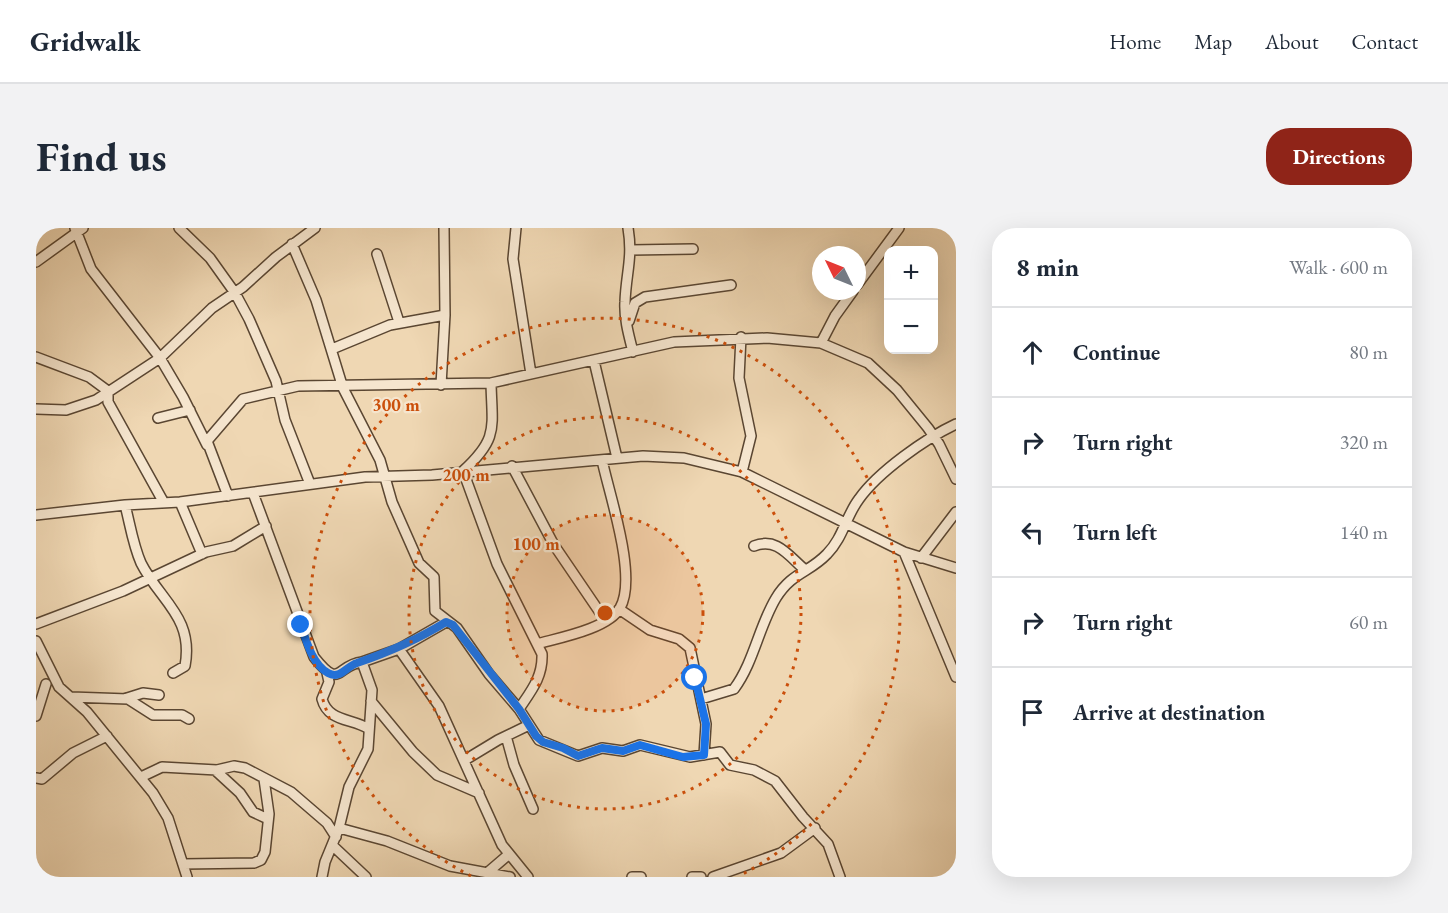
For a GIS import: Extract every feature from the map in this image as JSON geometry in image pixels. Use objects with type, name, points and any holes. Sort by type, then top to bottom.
[{"type":"street","points":[[179,228],[204,250],[235,293],[249,319],[279,392],[285,420],[310,484]]},
{"type":"street","points":[[441,385],[445,315],[444,228]]},
{"type":"street","points":[[516,228],[513,259],[531,374]]},
{"type":"street","points":[[627,228],[631,250],[625,301],[627,329],[633,352]]},
{"type":"street","points":[[866,273],[899,228]]},
{"type":"street","points":[[36,262],[78,229],[91,269],[160,358],[190,410],[228,496]]},
{"type":"street","points":[[36,409],[80,408],[160,358],[212,309],[235,293],[312,229]]},
{"type":"street","points":[[292,244],[316,300],[343,388],[376,449],[392,502],[408,542],[422,567],[434,577],[435,611],[446,622],[457,628],[489,674],[543,742],[563,748],[578,756],[602,748],[623,751],[640,745],[683,757],[720,752],[730,765],[767,775],[775,781],[834,853],[840,877]]},
{"type":"street","points":[[631,250],[693,249]]},
{"type":"street","points":[[377,254],[399,322]]},
{"type":"street","points":[[627,329],[633,307],[645,297],[731,285]]},
{"type":"street","points":[[821,343],[847,300]]},
{"type":"street","points":[[332,349],[399,322],[445,315]]},
{"type":"street","points":[[741,338],[739,378],[751,436],[742,472]]},
{"type":"street","points":[[207,445],[210,435],[239,402],[252,395],[279,392],[298,386],[343,388],[490,383],[674,342],[741,338],[821,343],[859,357],[875,368],[897,390],[933,435],[956,478]]},
{"type":"street","points":[[36,357],[83,374],[108,391]]},
{"type":"street","points":[[594,361],[617,458]]},
{"type":"street","points":[[463,471],[483,452],[491,437],[490,383]]},
{"type":"street","points":[[108,391],[108,402],[164,503]]},
{"type":"street","points":[[158,418],[190,410]]},
{"type":"street","points":[[700,699],[728,693],[734,689],[776,598],[790,579],[828,554],[866,490],[933,435],[956,424]]},
{"type":"street","points":[[36,514],[180,502],[310,484],[385,477],[617,458],[675,456],[742,472],[904,552],[956,568]]},
{"type":"street","points":[[537,644],[577,633],[605,620],[619,609],[624,588],[624,555],[602,460]]},
{"type":"street","points":[[512,466],[554,545],[605,620]]},
{"type":"street","points":[[463,471],[497,564],[542,654],[542,667],[538,679],[519,709]]},
{"type":"street","points":[[253,492],[307,642],[314,657],[327,672],[329,682],[322,699],[326,710],[333,716],[357,722],[369,729]]},
{"type":"street","points":[[180,502],[202,554]]},
{"type":"street","points":[[125,505],[138,555],[187,636],[186,666],[172,674]]},
{"type":"street","points":[[921,558],[956,512]]},
{"type":"street","points":[[36,624],[151,578],[202,554],[233,546],[266,526]]},
{"type":"street","points":[[754,546],[766,542],[774,543],[804,570]]},
{"type":"street","points":[[904,552],[956,677]]},
{"type":"street","points":[[619,609],[650,630],[679,639],[690,648],[707,733],[704,755]]},
{"type":"street","points":[[327,672],[343,673],[362,662],[399,649],[446,622]]},
{"type":"street","points":[[36,641],[50,681],[71,697],[107,736],[141,777],[168,818],[187,877]]},
{"type":"street","points":[[399,649],[432,695],[465,760],[508,855],[528,877]]},
{"type":"street","points":[[322,877],[336,837],[349,787],[368,749],[371,685],[362,662]]},
{"type":"street","points":[[36,691],[50,681]]},
{"type":"street","points":[[36,716],[50,681]]},
{"type":"street","points":[[71,697],[106,700],[124,699],[144,693],[159,695]]},
{"type":"street","points":[[124,699],[153,715],[182,715],[189,719]]},
{"type":"street","points":[[371,701],[413,752],[437,775],[479,793]]},
{"type":"street","points":[[465,760],[529,725]]},
{"type":"street","points":[[36,778],[42,779],[73,753],[107,736]]},
{"type":"street","points":[[506,736],[514,765],[533,809]]},
{"type":"street","points":[[141,777],[162,767],[215,770],[240,766],[291,792],[327,823],[366,877]]},
{"type":"street","points":[[215,770],[240,792],[253,812],[268,819]]},
{"type":"street","points":[[183,864],[254,863],[261,860],[265,852],[268,819],[264,779]]},
{"type":"street","points":[[713,877],[781,853],[815,828]]},
{"type":"street","points":[[336,837],[387,841],[450,866],[510,877]]},
{"type":"street","points":[[487,873],[508,855]]},
{"type":"street","points":[[632,877],[641,877]]},
{"type":"street","points":[[692,877],[701,877]]},
{"type":"route","points":[[301,625],[314,657],[322,668],[332,674],[343,673],[358,662],[399,649],[446,622],[453,625],[489,674],[519,709],[539,740],[578,756],[590,754],[602,748],[623,751],[640,745],[660,748],[683,757],[704,755],[706,724],[695,678]]}]
